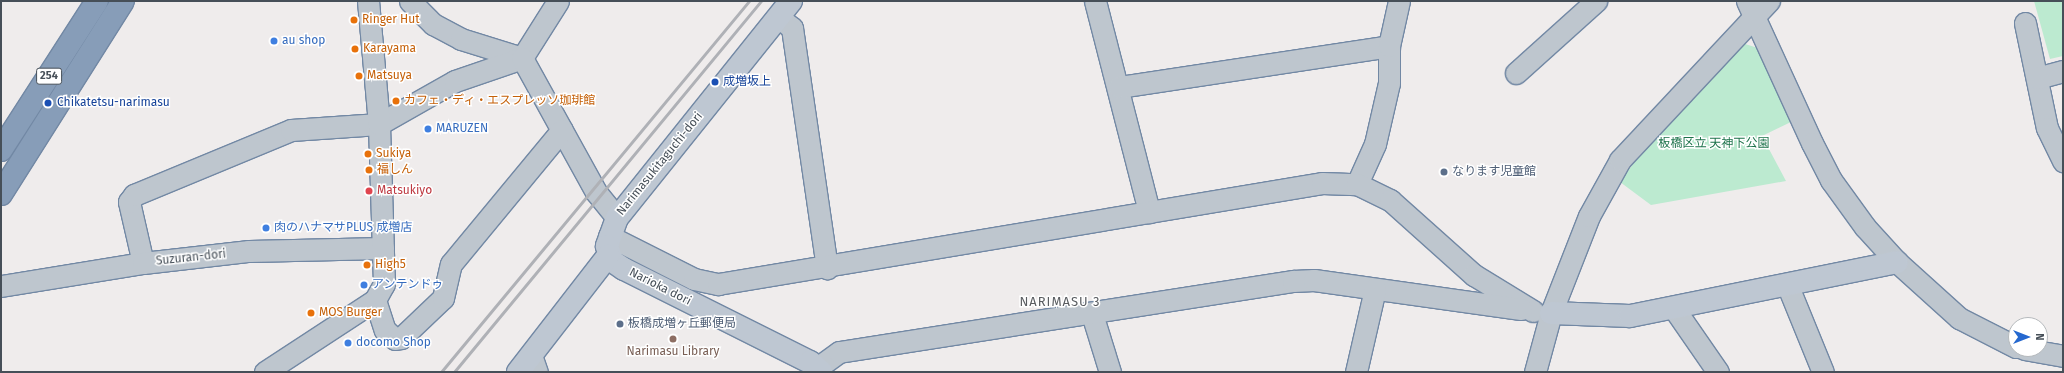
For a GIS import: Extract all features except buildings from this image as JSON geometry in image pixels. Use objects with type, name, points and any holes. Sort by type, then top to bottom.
[{"type":"highway","name":"254","points":[[1,150],[98,1]]},
{"type":"highway","name":"254","points":[[1,194],[123,1]]},
{"type":"street","points":[[265,372],[375,300],[384,284],[379,124],[368,1]]},
{"type":"street","points":[[410,1],[434,24],[461,39],[522,58],[599,197],[611,237],[694,279],[718,284],[827,268],[1322,183],[1357,184],[1390,200],[1474,275],[1542,312]]},
{"type":"street","points":[[143,263],[129,202],[134,194],[291,130],[379,124],[455,81],[522,58],[558,1]]},
{"type":"street","points":[[1095,1],[1119,87],[1149,212]]},
{"type":"street","points":[[1357,184],[1375,144],[1389,83],[1389,46],[1399,1]]},
{"type":"street","points":[[1516,72],[1596,1]]},
{"type":"street","points":[[1535,372],[1542,312],[1589,216],[1620,160],[1757,6],[1831,180],[1865,227],[1896,262],[1959,318],[2008,343]]},
{"type":"street","points":[[784,9],[792,28],[827,268]]},
{"type":"street","name":"Narimasukitaguchi-dori","points":[[529,366],[611,237],[784,9]]},
{"type":"street","points":[[2026,24],[2047,128],[2063,161]]},
{"type":"street","points":[[1119,87],[1389,46]]},
{"type":"street","points":[[2037,78],[2063,71]]},
{"type":"street","points":[[375,300],[386,330],[395,339],[401,338],[443,298],[451,264],[562,130]]},
{"type":"street","name":"Narioka dori","points":[[611,237],[624,269],[819,370]]},
{"type":"street","name":"Suzuran-dori","points":[[1,286],[143,263],[249,251],[383,248]]},
{"type":"street","points":[[819,370],[839,352],[1092,314],[1293,281],[1314,280],[1542,312],[1630,316],[1896,262]]},
{"type":"street","points":[[1787,284],[1823,372]]},
{"type":"street","points":[[1356,372],[1375,289]]},
{"type":"street","points":[[1673,307],[1718,372]]},
{"type":"street","points":[[1092,314],[1110,372]]},
{"type":"street","points":[[2048,354],[2063,356]]},
{"type":"street","points":[[2038,357],[2051,372]]},
{"type":"green space","points":[[2034,1],[2063,1],[2063,56],[2050,59]]},
{"type":"green space","name":"板橋区立 天神下公園","points":[[1742,43],[1761,49],[1793,121],[1762,136],[1786,181],[1651,205],[1620,182],[1651,139]]},
{"type":"railway","points":[[441,372],[749,1]]},
{"type":"railway","points":[[454,372],[761,1]]},
{"type":"place","name":"Ringer Hut","points":[[354,20]]},
{"type":"place","name":"au shop","points":[[274,41]]},
{"type":"place","name":"Karayama","points":[[355,49]]},
{"type":"place","name":"Matsuya","points":[[359,76]]},
{"type":"place","name":"成増坂上","points":[[715,82]]},
{"type":"place","name":"カフェ・ディ・エスプレッソ珈琲館","points":[[396,101]]},
{"type":"place","name":"Chikatetsu-narimasu","points":[[48,103]]},
{"type":"place","name":"MARUZEN","points":[[428,129]]},
{"type":"place","name":"Sukiya","points":[[368,154]]},
{"type":"place","name":"福しん","points":[[369,170]]},
{"type":"place","name":"なります児童館","points":[[1444,172]]},
{"type":"place","name":"Matsukiyo","points":[[369,191]]},
{"type":"place","name":"肉のハナマサPLUS 成増店","points":[[266,228]]},
{"type":"place","name":"High5","points":[[367,265]]},
{"type":"place","name":"アンテンドゥ","points":[[364,285]]},
{"type":"place","name":"MOS Burger","points":[[311,313]]},
{"type":"place","name":"板橋成増ヶ丘郵便局","points":[[620,324]]},
{"type":"place","name":"Narimasu Library","points":[[673,339]]},
{"type":"place","name":"docomo Shop","points":[[348,343]]},
{"type":"district","name":"NARIMASU 3","points":[[1060,302]]}]
